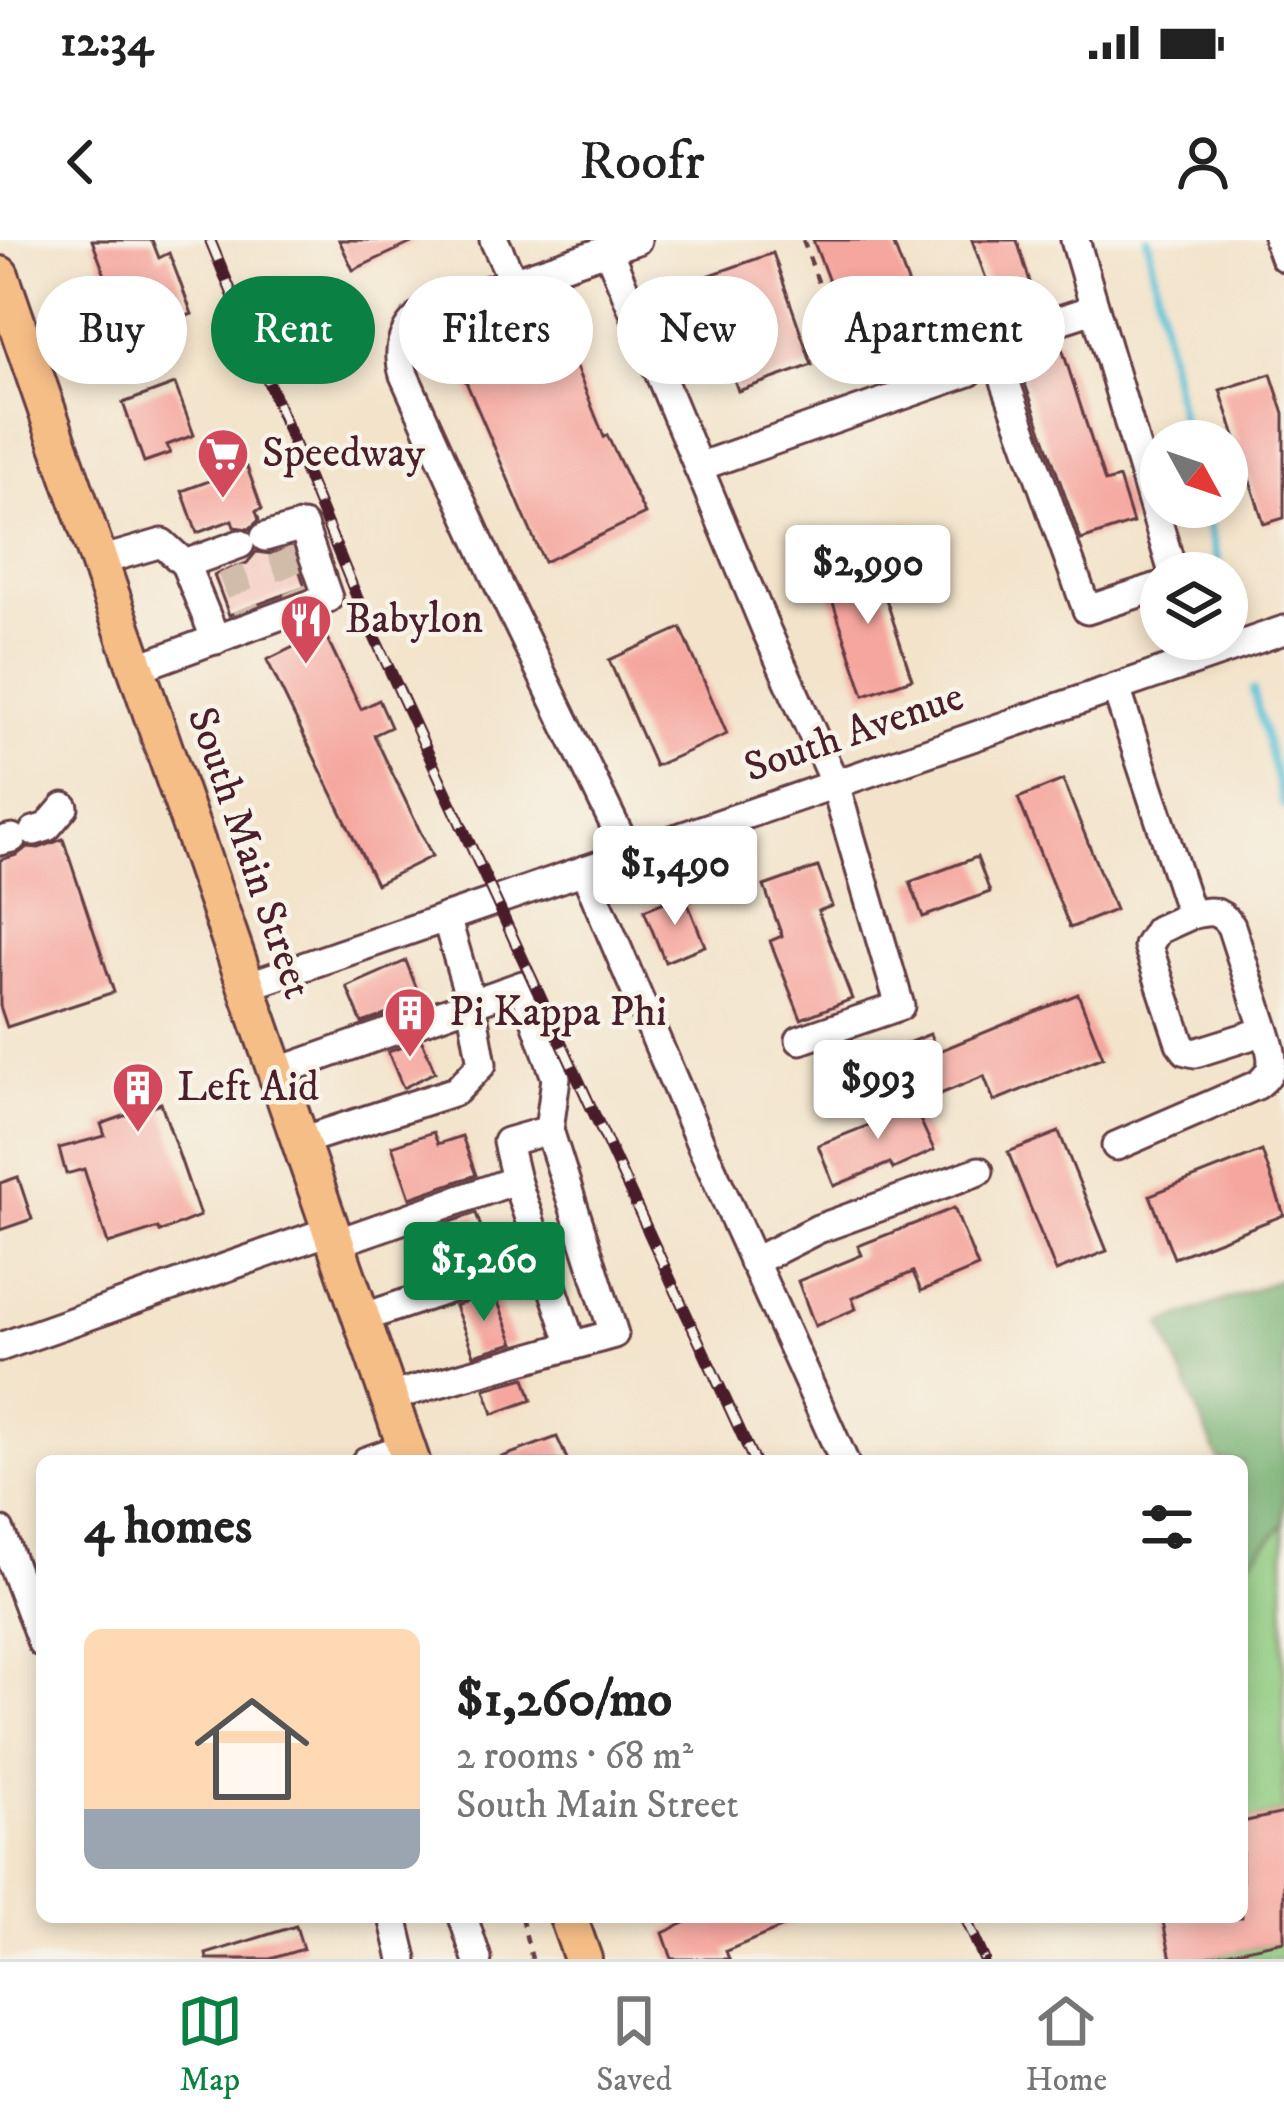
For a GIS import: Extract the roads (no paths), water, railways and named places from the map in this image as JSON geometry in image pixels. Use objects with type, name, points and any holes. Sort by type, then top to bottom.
[{"type":"main road","name":"South Main Street","points":[[0,275],[6,313],[100,562],[409,1454]]},
{"type":"street","points":[[494,240],[511,276]]},
{"type":"street","points":[[534,276],[637,240]]},
{"type":"street","points":[[1075,240],[1167,552]]},
{"type":"street","points":[[1277,240],[1284,257]]},
{"type":"street","points":[[608,250],[835,784],[900,1006],[800,1040]]},
{"type":"street","points":[[1094,309],[991,342],[1087,610],[1140,593]]},
{"type":"street","points":[[408,384],[629,855]]},
{"type":"street","points":[[698,467],[934,384]]},
{"type":"street","points":[[137,668],[216,640],[251,620],[302,601],[328,598],[303,526],[252,548],[185,564]]},
{"type":"street","points":[[100,562],[162,543],[185,564],[216,640]]},
{"type":"street","name":"South Avenue","points":[[1248,638],[1284,630]]},
{"type":"street","name":"South Avenue","points":[[248,986],[1116,688],[1174,660]]},
{"type":"street","points":[[1116,688],[1191,915]]},
{"type":"street","points":[[16,836],[46,827],[64,807]]},
{"type":"street","points":[[584,871],[841,1455]]},
{"type":"street","points":[[1116,1146],[1262,1083],[1273,1063],[1265,1031],[1231,926],[1223,914],[1212,910],[1191,915],[1158,930],[1148,946],[1183,1048],[1196,1053],[1265,1031]]},
{"type":"street","points":[[301,1141],[456,1091],[482,1064],[471,1003],[446,916]]},
{"type":"street","points":[[277,1072],[523,985],[556,1078],[549,1130],[614,1334],[389,1397]]},
{"type":"street","points":[[549,1130],[507,1142],[572,1345]]},
{"type":"street","points":[[753,1262],[840,1220],[979,1171]]},
{"type":"street","points":[[0,1347],[516,1180]]},
{"type":"street","points":[[362,1318],[543,1256]]},
{"type":"street","points":[[0,1531],[36,1626]]},
{"type":"street","points":[[395,1923],[404,1959]]},
{"type":"street","points":[[466,1923],[477,1959]]},
{"type":"waterway","points":[[1148,240],[1181,420]]},
{"type":"waterway","points":[[1209,528],[1215,552]]},
{"type":"waterway","points":[[1253,690],[1284,806]]},
{"type":"tunnel","points":[[280,551],[299,595]]},
{"type":"tunnel","points":[[230,569],[248,614]]},
{"type":"railway","points":[[210,240],[363,612],[751,1455]]},
{"type":"railway","points":[[968,1923],[984,1959]]},
{"type":"place","name":"Speedway","points":[[223,500]]},
{"type":"place","name":"Babylon","points":[[306,666]]},
{"type":"place","name":"Pi Kappa Phi","points":[[410,1059]]},
{"type":"place","name":"Left Aid","points":[[138,1134]]}]
